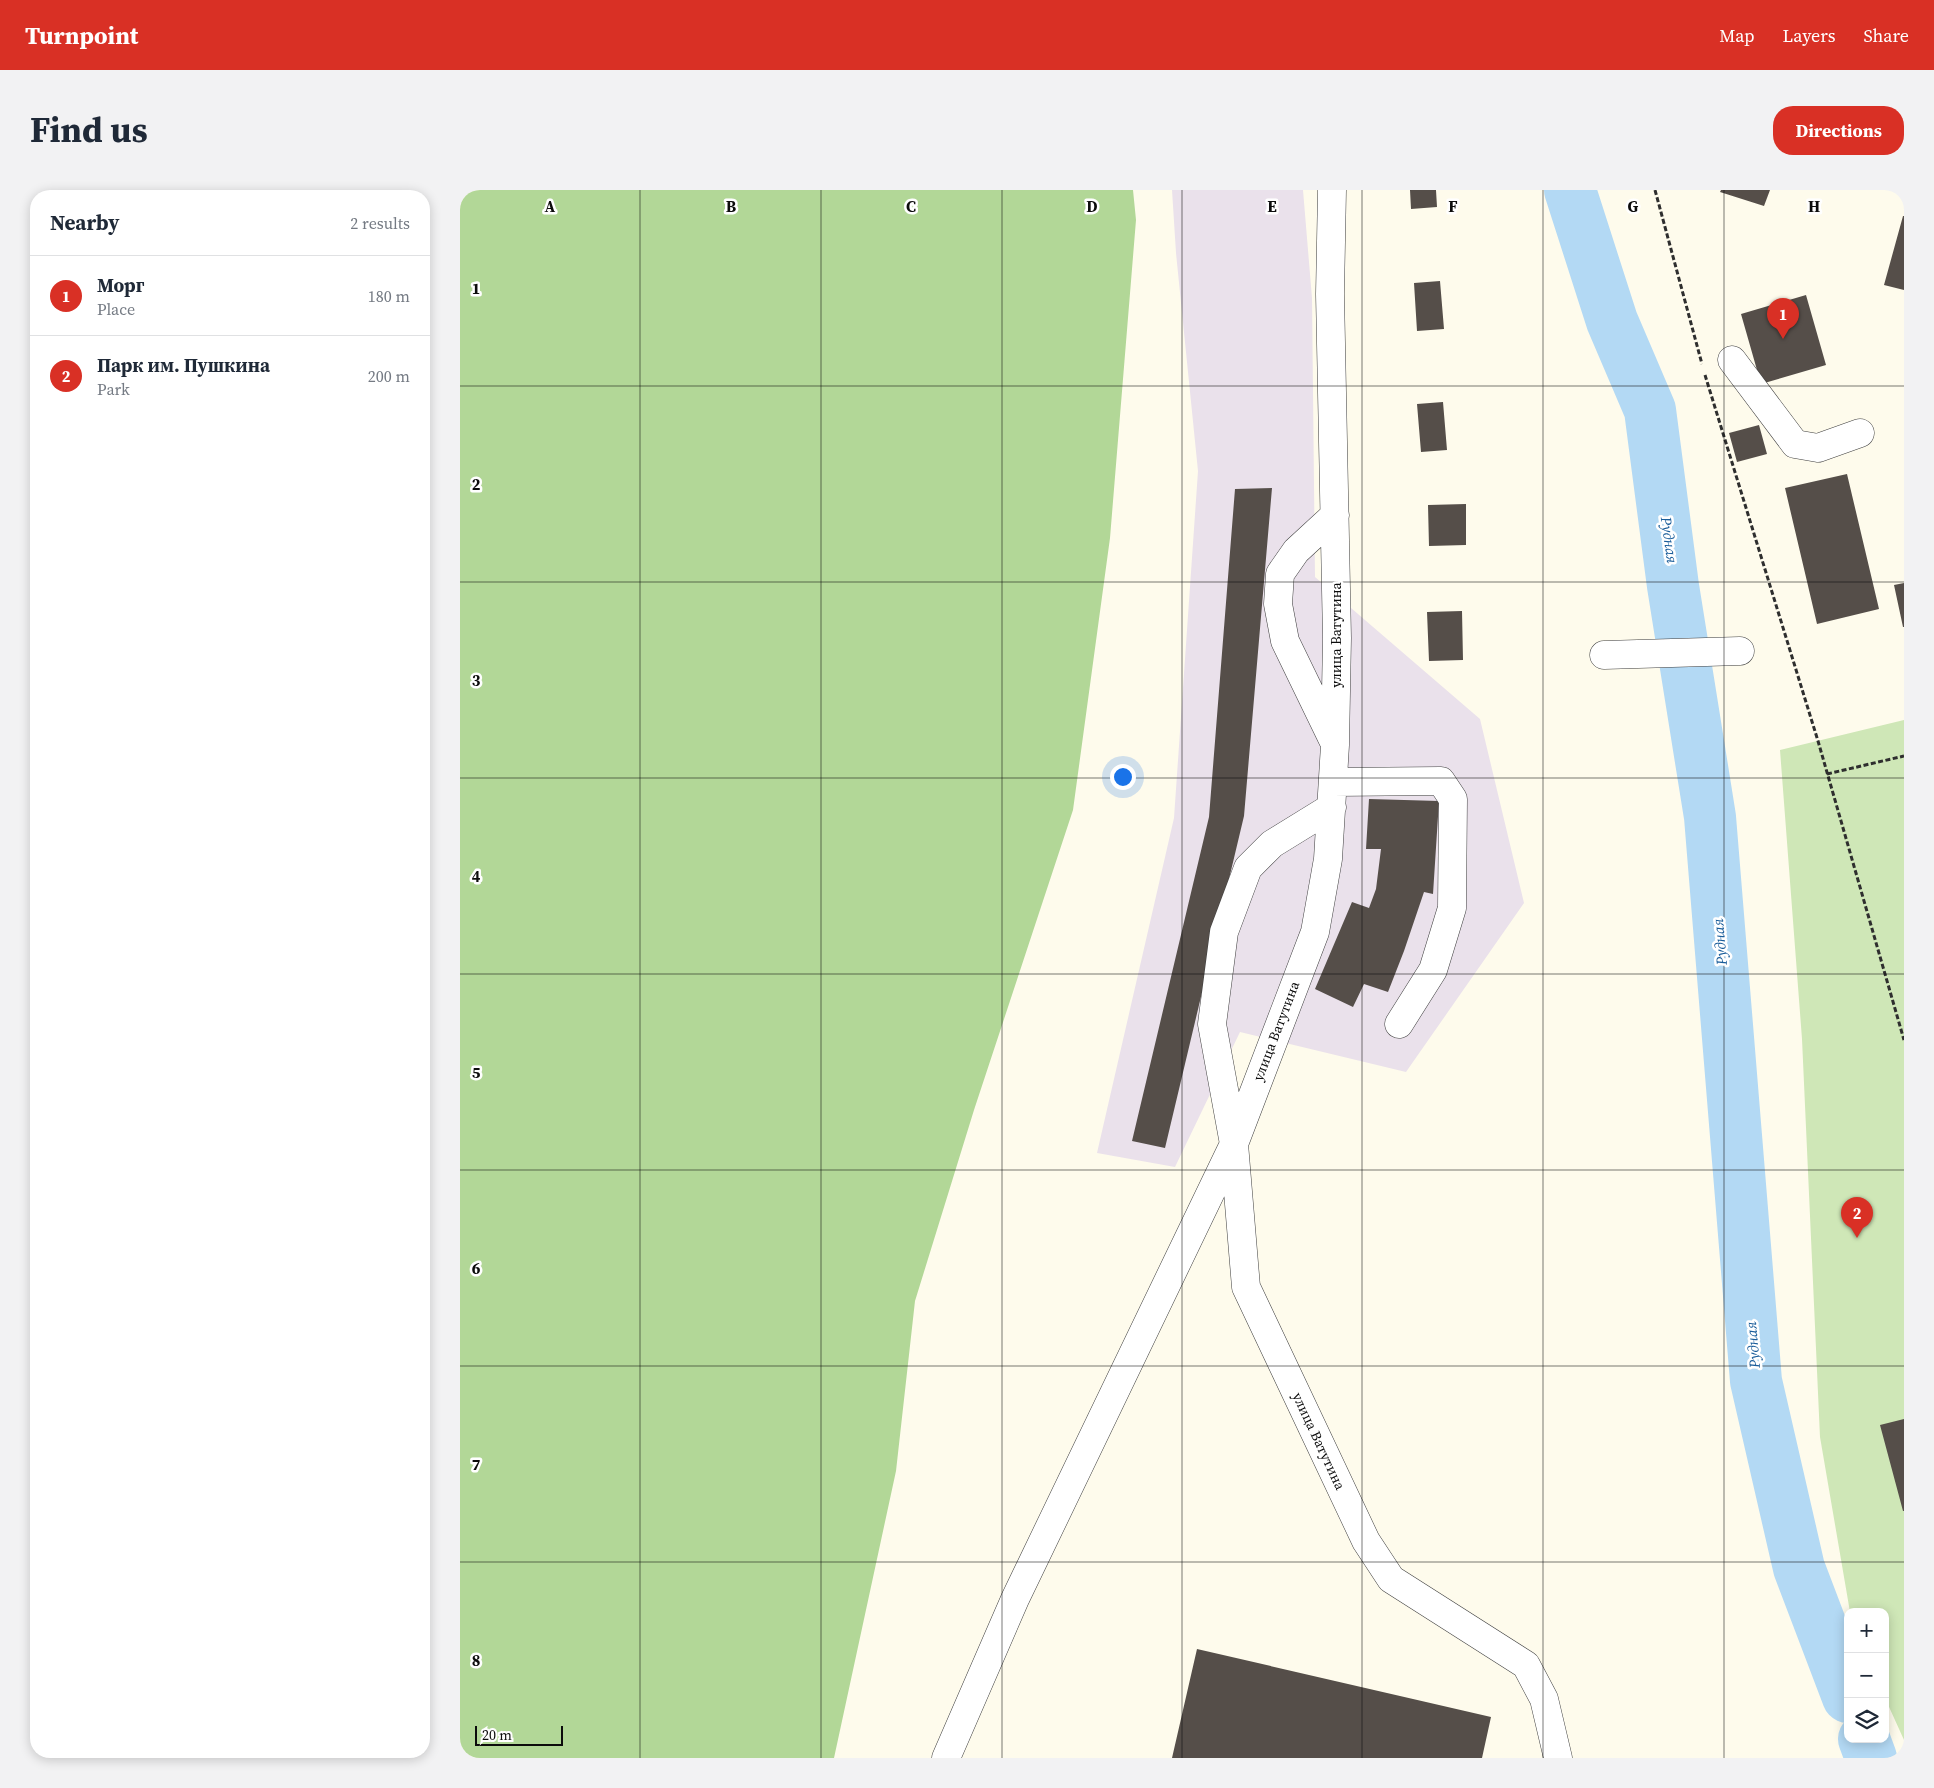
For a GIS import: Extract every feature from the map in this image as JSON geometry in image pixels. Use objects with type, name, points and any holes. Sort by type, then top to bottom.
[{"type":"street","name":"улица Ватутина","points":[[1332,190],[1330,294],[1337,638],[1336,745],[1328,859],[1315,932],[1234,1144],[1246,1287],[1366,1541],[1391,1579],[1526,1665],[1544,1699],[1558,1758]]},
{"type":"street","points":[[1732,360],[1795,444],[1818,448],[1860,433]]},
{"type":"street","points":[[1335,515],[1296,551],[1280,574],[1278,604],[1285,640],[1336,745]]},
{"type":"street","points":[[1604,655],[1740,651]]},
{"type":"street","points":[[946,1758],[1015,1600],[1234,1144],[1212,1024],[1224,932],[1248,868],[1272,844],[1332,795],[1441,781],[1453,800],[1452,908],[1433,970],[1399,1024]]},
{"type":"path","points":[[1655,190],[1706,375],[1827,774],[1904,1040]]},
{"type":"path","points":[[1827,774],[1904,756]]},
{"type":"shaded area","points":[[1172,190],[1303,190],[1312,298],[1315,577],[1480,719],[1524,903],[1406,1072],[1240,1032],[1175,1167],[1097,1153],[1174,818],[1198,471],[1176,253]]},
{"type":"green space","points":[[460,190],[1133,190],[1136,220],[1110,538],[1073,810],[974,1110],[915,1301],[896,1471],[834,1758],[460,1758]]},
{"type":"green space","points":[[1904,720],[1904,1740],[1889,1707],[1889,1608],[1849,1608],[1820,1437],[1802,1039],[1780,750]]},
{"type":"building","points":[[1410,190],[1436,190],[1437,207],[1411,209]]},
{"type":"building","points":[[1721,190],[1770,190],[1764,206],[1720,192]]},
{"type":"building","points":[[1904,216],[1904,290],[1884,285]]},
{"type":"building","points":[[1440,281],[1444,329],[1417,331],[1414,283]]},
{"type":"building","points":[[1806,295],[1826,365],[1761,384],[1741,314]]},
{"type":"building","points":[[1443,402],[1447,450],[1421,452],[1417,404]]},
{"type":"building","points":[[1759,425],[1767,454],[1737,462],[1729,433]]},
{"type":"building","points":[[1847,474],[1879,609],[1817,624],[1785,488]]},
{"type":"building","points":[[1272,488],[1244,816],[1165,1148],[1132,1141],[1209,817],[1235,489]]},
{"type":"building","points":[[1466,504],[1466,545],[1429,546],[1428,505]]},
{"type":"building","points":[[1904,583],[1904,627],[1903,627],[1894,585]]},
{"type":"building","points":[[1462,611],[1463,660],[1429,661],[1427,612]]},
{"type":"building","points":[[1369,799],[1439,801],[1433,894],[1424,892],[1388,992],[1364,984],[1353,1007],[1315,989],[1352,902],[1369,908],[1376,889],[1381,849],[1366,849]]},
{"type":"building","points":[[1904,1419],[1904,1511],[1903,1511],[1880,1425]]},
{"type":"building","points":[[1197,1649],[1491,1717],[1482,1758],[1172,1758]]},
{"type":"waterway","name":"Рудная","points":[[1570,190],[1612,321],[1650,410],[1673,586],[1710,817],[1756,1381],[1799,1568],[1844,1686]]},
{"type":"waterway","name":"Рудная","points":[[1865,1743],[1871,1758]]},
{"type":"place","name":"Морг","points":[[1783,339]]},
{"type":"place","name":"Парк им. Пушкина","points":[[1857,1238]]}]
